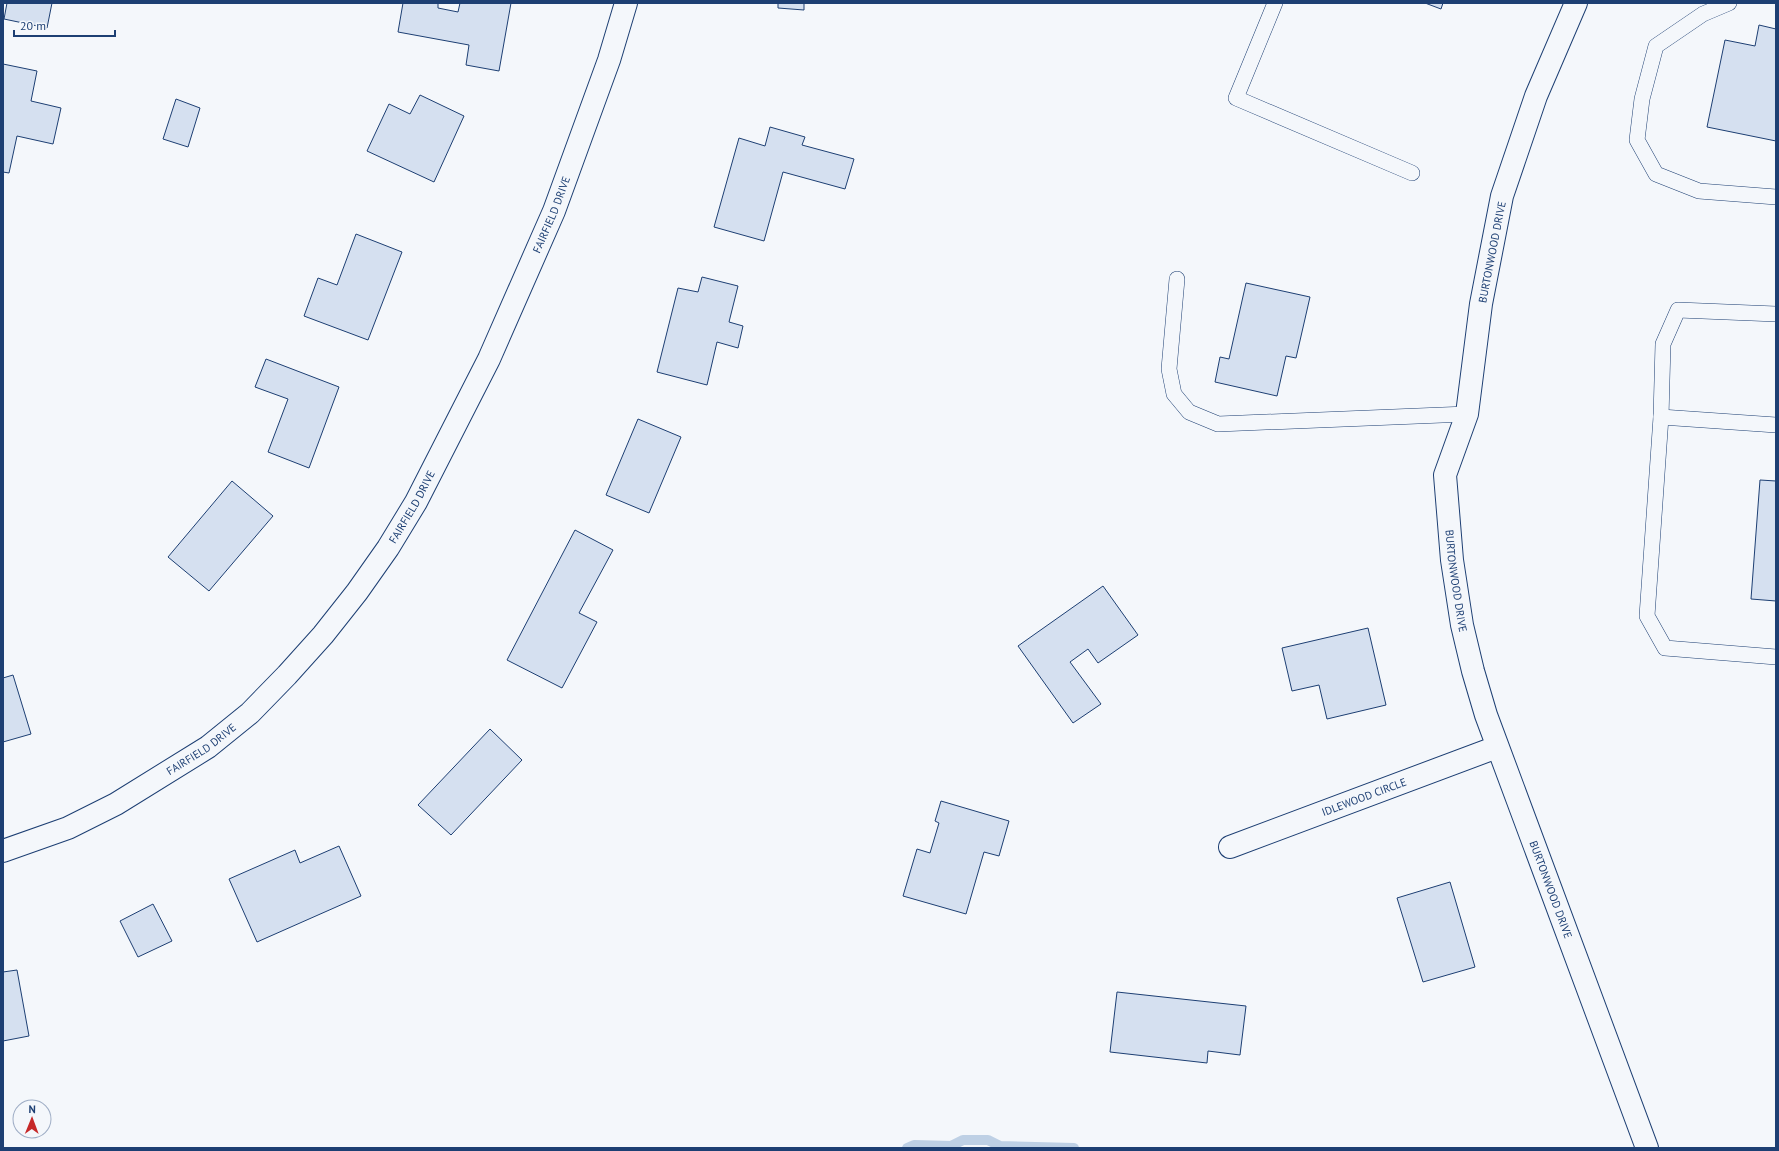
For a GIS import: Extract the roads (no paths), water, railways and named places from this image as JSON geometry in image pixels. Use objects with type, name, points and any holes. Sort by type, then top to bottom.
[{"type":"street","name":"FAIRFIELD DRIVE","points":[[3,851],[68,828],[96,814],[163,777],[208,747],[250,713],[287,676],[323,635],[357,592],[388,548],[416,502],[492,352],[554,210],[609,60],[626,3]]},
{"type":"street","name":"BURTONWOOD DRIVE","points":[[1576,3],[1536,96],[1502,196],[1481,304],[1467,414],[1445,475],[1452,560],[1462,625],[1473,670],[1497,747],[1647,1148]]},
{"type":"street","name":"IDLEWOOD CIRCLE","points":[[1230,847],[1497,747]]},
{"type":"lane","points":[[1275,3],[1236,98],[1412,173]]},
{"type":"lane","points":[[1729,3],[1704,14],[1656,46],[1642,99],[1637,140],[1656,174],[1698,191],[1776,197]]},
{"type":"lane","points":[[1177,280],[1169,369],[1174,394],[1189,412],[1218,424],[1467,414]]},
{"type":"lane","points":[[1776,314],[1678,310],[1663,344],[1661,417],[1647,616],[1665,648],[1776,656]]},
{"type":"lane","points":[[1661,417],[1776,424]]},
{"type":"waterway","points":[[907,1148],[914,1145],[951,1146],[963,1140],[988,1140],[1000,1146],[1074,1148]]}]
